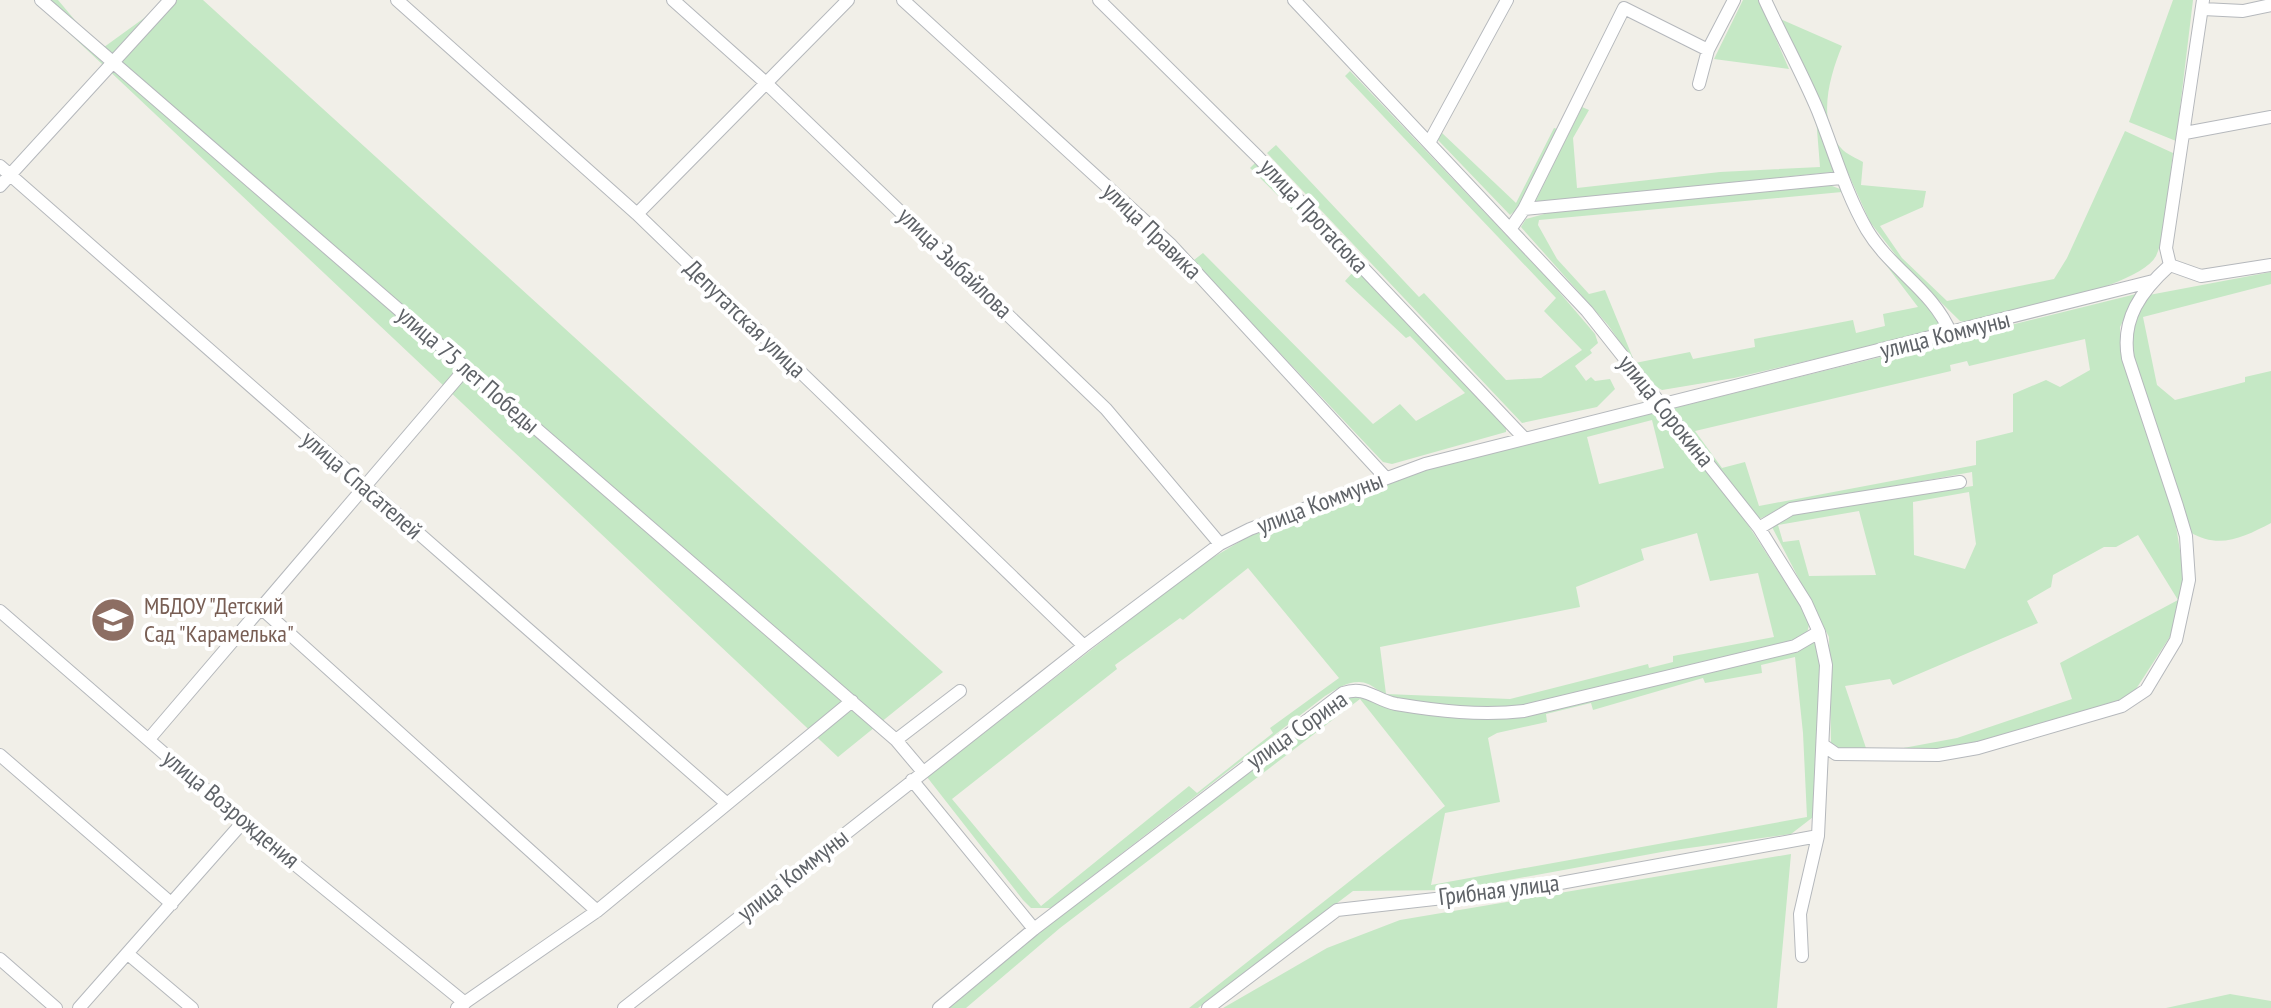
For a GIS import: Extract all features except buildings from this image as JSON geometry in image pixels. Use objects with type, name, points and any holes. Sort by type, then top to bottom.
[{"type":"street","name":"улица 75 лет Победы","points":[[41,0],[896,740],[918,776],[1034,929]]},
{"type":"street","points":[[0,186],[5,170],[170,0]]},
{"type":"street","name":"Депутатская улица","points":[[397,0],[637,214],[1084,646]]},
{"type":"street","name":"улица Зыбайлова","points":[[673,0],[766,83],[1106,409],[1220,544]]},
{"type":"street","points":[[637,214],[848,0]]},
{"type":"street","name":"улица Правика","points":[[903,0],[1171,245],[1385,477]]},
{"type":"street","name":"улица Протасюка","points":[[1099,0],[1258,157],[1524,438]]},
{"type":"street","points":[[1430,141],[1507,0]]},
{"type":"street","points":[[1699,84],[1708,50],[1734,0]]},
{"type":"street","points":[[1765,0],[1816,107],[1841,178],[1875,241],[1938,306],[1951,334]]},
{"type":"street","name":"улица Сорокина","points":[[1297,1],[1587,311],[1657,404],[1759,528],[1806,603],[1819,632],[1826,665],[1818,836],[1800,914],[1802,956]]},
{"type":"street","points":[[2271,5],[2243,11],[2203,5],[2166,248],[2170,265],[2189,275],[2201,276],[2271,265]]},
{"type":"street","points":[[1511,228],[1524,209],[1624,8],[1708,50]]},
{"type":"street","points":[[2185,133],[2271,117]]},
{"type":"street","name":"улица Спасателей","points":[[5,170],[725,802]]},
{"type":"street","points":[[1524,209],[1841,178]]},
{"type":"street","points":[[1823,745],[1836,754],[1938,755],[2102,713],[2135,700],[2146,690],[2176,640],[2189,580],[2186,536],[2125,341],[2126,323],[2153,281],[2170,265]]},
{"type":"street","name":"улица Коммуны","points":[[624,1008],[1084,646],[1220,544],[1385,477],[1657,404],[1951,334],[2153,281]]},
{"type":"street","points":[[149,739],[466,368]]},
{"type":"street","points":[[1759,528],[1791,509],[1960,482]]},
{"type":"street","points":[[261,608],[597,911]]},
{"type":"street","name":"улица Возрождения","points":[[0,611],[243,822],[461,1005]]},
{"type":"street","name":"улица Сорина","points":[[939,1008],[1034,929],[1343,693],[1363,690],[1392,703],[1478,713],[1524,711],[1795,646],[1819,632]]},
{"type":"street","points":[[896,740],[960,691]]},
{"type":"street","points":[[461,1005],[597,911],[725,802],[852,701]]},
{"type":"street","points":[[0,755],[172,904]]},
{"type":"street","points":[[79,1008],[243,822]]},
{"type":"street","name":"Грибная улица","points":[[1208,1008],[1337,910],[1533,888],[1818,836]]},
{"type":"street","points":[[128,954],[192,1008]]},
{"type":"street","points":[[0,959],[56,1008]]},
{"type":"green space","points":[[34,0],[58,0],[100,50],[169,0],[203,0],[943,672],[838,757]]},
{"type":"green space","points":[[1743,0],[1759,0],[1789,69],[1714,59]]},
{"type":"green space","points":[[2173,0],[2193,0],[2176,141],[2129,122]]},
{"type":"green space","points":[[1778,18],[1842,46],[1828,98],[1827,112],[1833,137],[1843,150],[1863,162],[1861,185],[1926,191],[1923,207],[1880,226],[1902,258],[1947,301],[2054,279],[2067,258],[2125,131],[2173,153],[2166,220],[2156,256],[2145,268],[2099,289],[1968,323],[1960,321],[1905,267],[1870,222]]},
{"type":"green space","points":[[1350,71],[1549,280],[1595,334],[1598,343],[1590,350],[1592,353],[1575,366],[1586,381],[1591,377],[1595,381],[1610,379],[1615,389],[1597,407],[1522,423],[1267,153],[1276,145],[1419,297],[1424,293],[1506,380],[1541,378],[1582,350],[1544,311],[1556,298],[1345,76]]},
{"type":"green space","points":[[1582,107],[1589,110],[1573,138],[1577,188],[1720,172],[1820,167],[1816,117],[1834,172],[1535,202]]},
{"type":"green space","points":[[1554,128],[1561,130],[1519,207],[1510,215],[1438,140],[1442,133],[1516,203]]},
{"type":"green space","points":[[1257,161],[1506,420],[1506,432],[1392,464],[1383,462],[1177,244],[1194,260],[1203,253],[1373,424],[1400,404],[1416,421],[1465,393],[1410,336],[1406,338],[1345,281],[1354,271],[1250,168]]},
{"type":"green space","points":[[1827,184],[1840,189],[1945,325],[1934,331],[1734,378],[1662,390],[1648,382],[1608,325],[1521,227],[1526,219],[1548,213]],"holes":[[[1842,192],[1864,236],[1918,307],[1883,314],[1885,326],[1856,333],[1853,320],[1754,339],[1755,347],[1693,359],[1690,352],[1635,363],[1605,290],[1589,294],[1557,259],[1538,225],[1539,220]]]},
{"type":"green space","points":[[2271,272],[2271,284],[2143,317],[2157,385],[2175,400],[2245,382],[2245,377],[2271,371],[2271,523],[2231,540],[2211,540],[2190,532],[2135,371],[2129,348],[2129,327],[2149,295]]},
{"type":"green space","points":[[2136,294],[2120,327],[2120,338],[2173,507],[2184,576],[2173,632],[2136,689],[2121,700],[1980,742],[1951,748],[1898,749],[1957,738],[2072,699],[2060,663],[2178,600],[2138,535],[2116,547],[2104,547],[2053,575],[2051,587],[2027,601],[2038,623],[1893,685],[1890,679],[1845,686],[1867,751],[1841,750],[1831,743],[1829,637],[1772,527],[1787,514],[1973,486],[1972,472],[1792,505],[1759,519],[1678,418],[1674,408]],"holes":[[[2085,339],[2090,370],[2060,387],[2046,380],[2013,394],[2013,432],[1976,441],[1976,465],[1759,506],[1745,462],[1722,468],[1695,431],[1951,371],[1950,365],[1967,361],[1969,366]],[[1969,492],[1976,544],[1965,569],[1914,555],[1913,502]],[[1859,511],[1876,575],[1809,576],[1799,540],[1783,542],[1778,525]]]},
{"type":"green space","points":[[1647,412],[1664,417],[1734,503],[1810,621],[1807,633],[1797,640],[1525,706],[1442,706],[1393,698],[1364,683],[1345,685],[1325,696],[1051,908],[1031,908],[1023,900],[927,777],[1202,564],[1271,523],[1487,449]],"holes":[[[1652,420],[1664,468],[1599,484],[1587,437]],[[1697,533],[1710,581],[1758,573],[1774,637],[1673,656],[1673,662],[1649,668],[1648,664],[1510,699],[1386,694],[1380,647],[1580,607],[1576,587],[1644,560],[1641,549]],[[1248,568],[1339,678],[1270,728],[1273,733],[1197,793],[1189,786],[1041,906],[952,799],[1117,669],[1115,665],[1180,618],[1183,620]]]},
{"type":"green space","points":[[1814,638],[1821,645],[1817,814],[1791,834],[1667,851],[1454,890],[1353,891],[1198,1008],[1189,1008],[1445,806],[1360,699],[1060,928],[966,1008],[948,1008],[998,964],[1350,694],[1487,718]],"holes":[[[1795,657],[1807,817],[1431,885],[1445,813],[1500,802],[1488,738],[1497,733],[1547,722],[1546,714],[1591,703],[1593,710],[1703,678],[1705,683],[1762,673],[1761,665]]]},
{"type":"green space","points":[[1791,854],[1777,1008],[1223,1008],[1327,948],[1400,920]]},
{"type":"green space","points":[[2230,994],[2271,1001],[2271,1008],[2166,1008]]},
{"type":"place","name":"МБДОУ \"Детский Сад \"Карамелька\"","points":[[113,620]]}]
